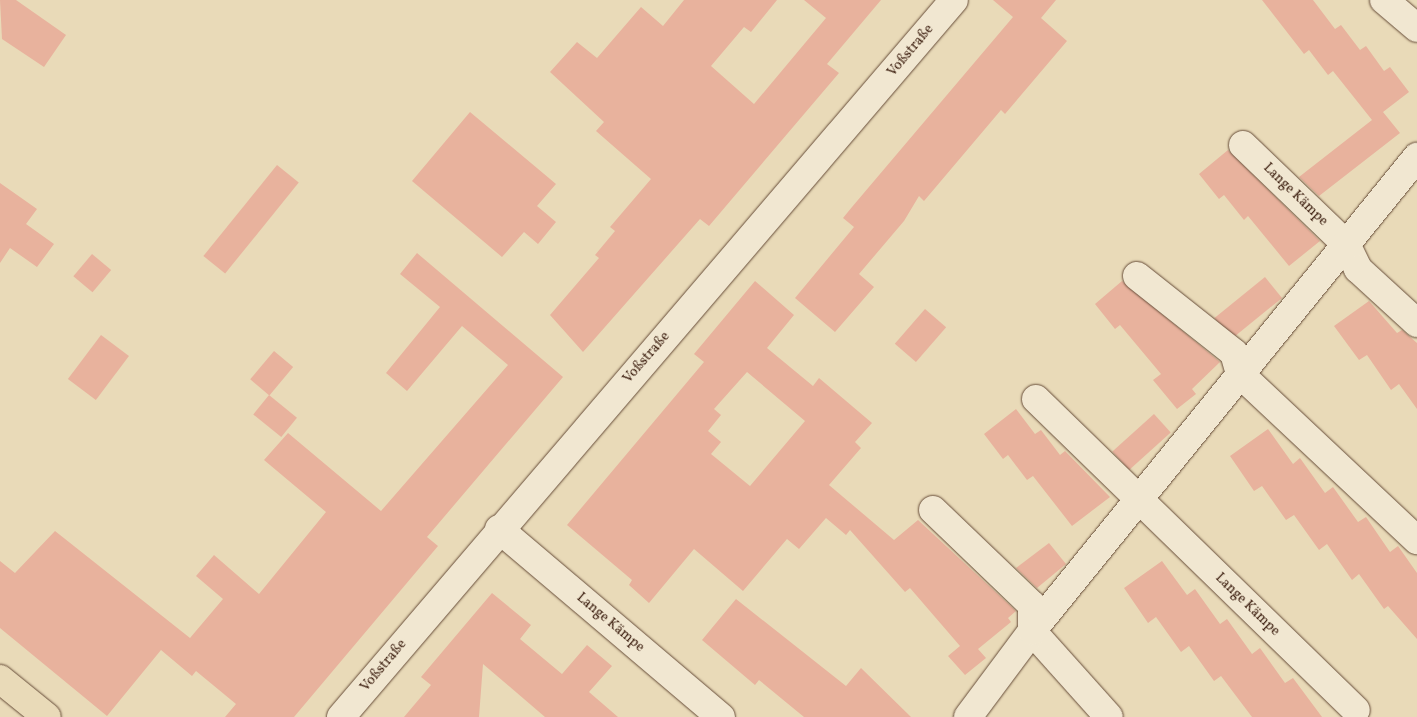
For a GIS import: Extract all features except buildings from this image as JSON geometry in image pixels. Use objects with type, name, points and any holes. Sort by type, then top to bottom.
[{"type":"main road","points":[[0,679],[47,717]]},
{"type":"street","name":"Voßstraße","points":[[341,717],[499,529],[954,0]]},
{"type":"street","points":[[1384,0],[1417,28]]},
{"type":"street","name":"Lange Kämpe","points":[[1243,145],[1346,244],[1358,269],[1417,323]]},
{"type":"street","points":[[968,717],[1032,631],[1417,157]]},
{"type":"street","points":[[1137,276],[1234,353],[1240,374],[1417,540]]},
{"type":"street","name":"Lange Kämpe","points":[[1036,399],[1356,710]]},
{"type":"street","points":[[934,510],[1032,605],[1032,631],[1109,717]]},
{"type":"street","name":"Lange Kämpe","points":[[499,529],[722,717]]}]
